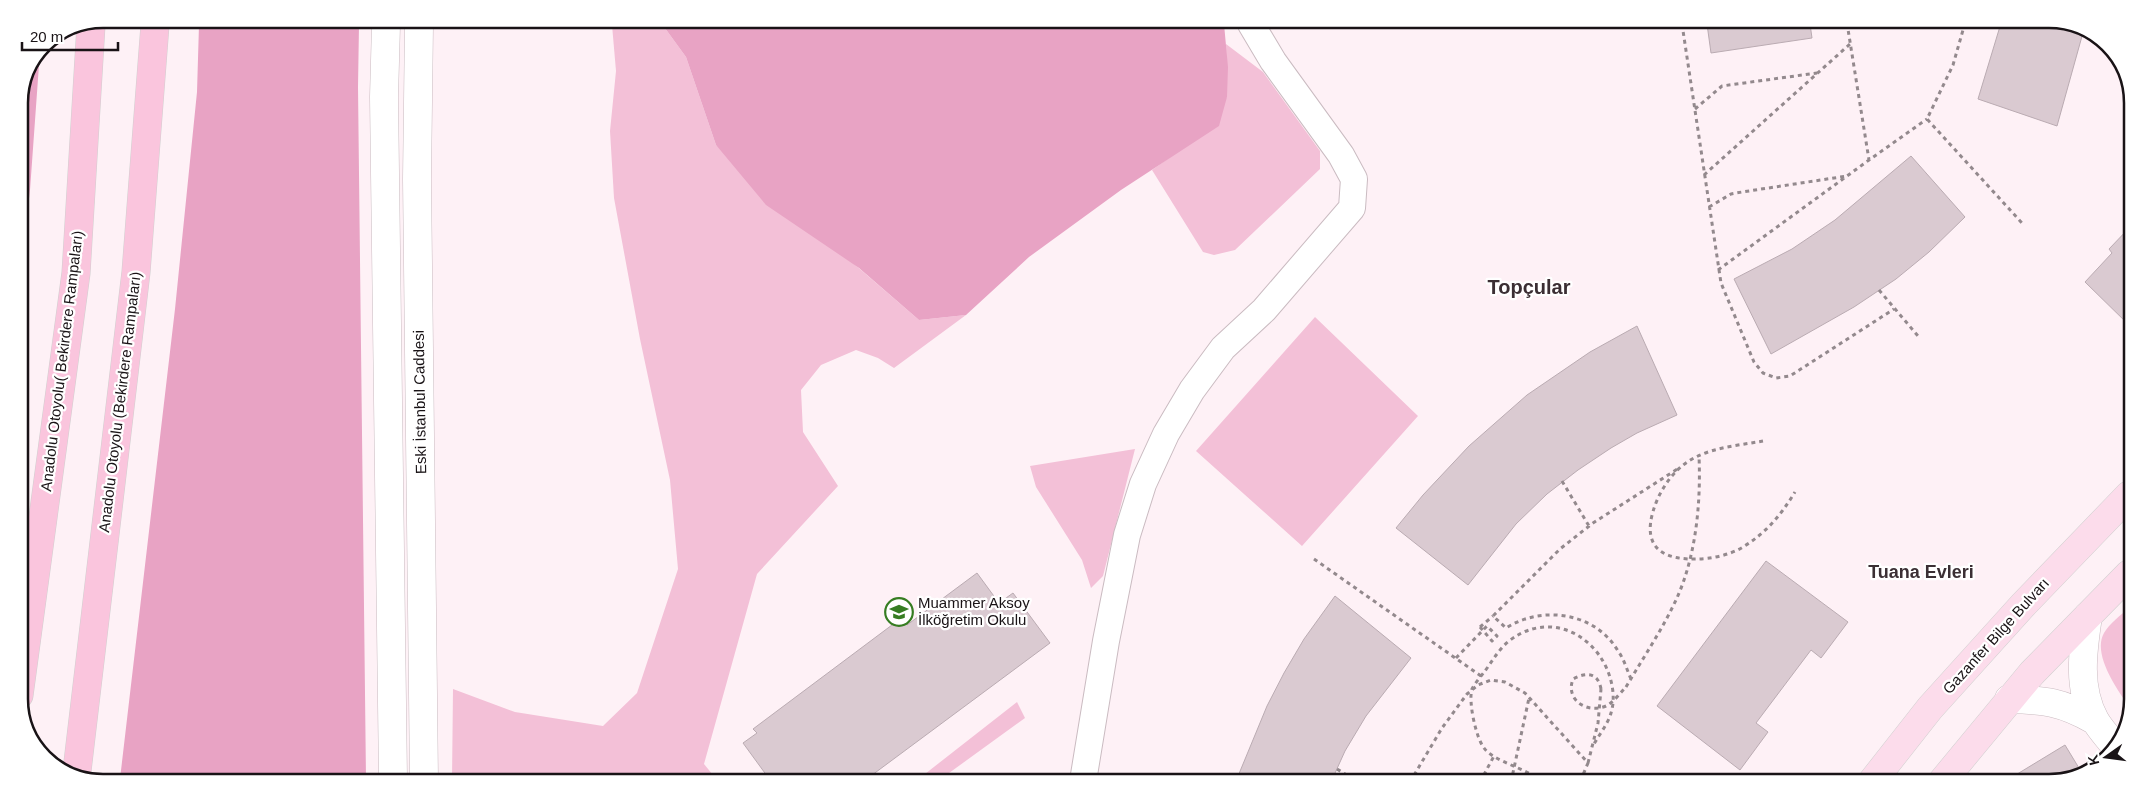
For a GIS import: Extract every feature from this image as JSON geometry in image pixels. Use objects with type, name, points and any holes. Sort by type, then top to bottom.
[{"type":"highway","name":"Anadolu Otoyolu (Bekirdere Rampaları)","points":[[77,771],[136,272],[155,28]]},
{"type":"highway","name":"Anadolu Otoyolu( Bekirdere Rampaları)","points":[[28,628],[76,273],[91,29]]},
{"type":"main road","name":"Eski İstanbul Caddesi","points":[[386,28],[384,98],[393,774]]},
{"type":"main road","name":"Eski İstanbul Caddesi","points":[[419,28],[417,179],[424,774]]},
{"type":"main road","name":"Gazanfer Bilge Bulvarı","points":[[1878,774],[1936,701],[2024,604],[2124,501]]},
{"type":"main road","points":[[1948,774],[2009,699],[2124,579]]},
{"type":"main road","points":[[2088,616],[2082,653],[2084,689],[2094,720]]},
{"type":"main road","points":[[2009,699],[2044,700],[2071,707],[2094,720],[2105,732]]},
{"type":"street","points":[[1084,774],[1106,641],[1127,536],[1142,484],[1166,434],[1192,390],[1223,348],[1264,310],[1352,208],[1354,179],[1341,155],[1273,61],[1253,28]]},
{"type":"path","points":[[1683,28],[1718,270],[1730,308],[1754,362],[1763,373],[1776,378],[1790,376],[1894,309]]},
{"type":"path","points":[[1848,28],[1869,160]]},
{"type":"path","points":[[1718,270],[1928,119],[1953,65],[1963,28]]},
{"type":"path","points":[[1704,175],[1850,43]]},
{"type":"path","points":[[1694,109],[1722,86],[1817,73]]},
{"type":"path","points":[[1928,119],[2022,223]]},
{"type":"path","points":[[1708,208],[1731,194],[1848,176]]},
{"type":"path","points":[[1879,290],[1918,336]]},
{"type":"path","points":[[1456,658],[1487,626],[1497,636],[1492,641],[1480,628],[1560,549],[1589,526],[1698,456],[1763,441]]},
{"type":"path","points":[[1583,774],[1593,746],[1598,723],[1601,689],[1600,682],[1596,676],[1588,674],[1573,679],[1570,686],[1571,695],[1577,702],[1587,707],[1596,708],[1606,706],[1614,700],[1631,679],[1676,599],[1689,559],[1698,498],[1698,456]]},
{"type":"path","points":[[1679,468],[1663,487],[1649,525],[1651,539],[1656,549],[1669,557],[1704,559],[1721,556],[1742,548],[1774,523],[1795,492]]},
{"type":"path","points":[[1562,482],[1589,526]]},
{"type":"path","points":[[1314,559],[1482,676]]},
{"type":"path","points":[[1493,616],[1506,628],[1515,622],[1545,614],[1567,615],[1579,619],[1599,632],[1618,650],[1631,679]]},
{"type":"path","points":[[1415,774],[1442,728],[1472,690],[1501,648],[1511,640],[1539,629],[1550,627],[1575,632],[1586,639],[1604,662],[1613,690],[1611,713],[1593,746]]},
{"type":"path","points":[[1472,690],[1478,685],[1491,680],[1505,682],[1529,697],[1588,763]]},
{"type":"path","points":[[1472,690],[1472,709],[1480,742],[1485,750],[1532,774]]},
{"type":"path","points":[[1513,774],[1529,697]]},
{"type":"path","points":[[1484,774],[1494,756]]},
{"type":"path","points":[[1337,769],[1345,774]]},
{"type":"shaded area","points":[[199,28],[359,28],[358,87],[366,774],[121,774],[175,309],[197,92]]},
{"type":"shaded area","points":[[612,28],[665,28],[686,57],[716,145],[919,320],[966,315],[894,368],[878,358],[856,350],[821,365],[801,390],[803,432],[838,486],[757,574],[704,764],[712,774],[452,774],[453,689],[515,712],[603,726],[637,693],[678,569],[670,480],[640,339],[614,198],[610,131],[616,71]]},
{"type":"shaded area","points":[[665,28],[1224,28],[1228,67],[1227,97],[1219,126],[1121,190],[1029,257],[966,315],[919,320],[859,268],[766,205],[716,145],[686,57]]},
{"type":"shaded area","points":[[1226,44],[1263,72],[1320,151],[1320,169],[1235,250],[1214,255],[1203,252],[1152,170],[1176,153],[1227,97]]},
{"type":"shaded area","points":[[39,63],[28,207],[29,88]]},
{"type":"shaded area","points":[[1315,317],[1418,416],[1302,546],[1196,451]]},
{"type":"shaded area","points":[[1135,449],[1103,576],[1091,588],[1082,560],[1036,487],[1030,466]]},
{"type":"shaded area","points":[[2124,612],[2124,699],[2107,671],[2101,651],[2101,641],[2104,633]]},
{"type":"shaded area","points":[[1017,702],[1025,718],[948,774],[925,774]]},
{"type":"building","points":[[1708,28],[1811,28],[1812,38],[1711,53]]},
{"type":"building","points":[[1999,28],[2063,29],[2082,35],[2057,126],[1978,99]]},
{"type":"building","points":[[1911,156],[1965,217],[1929,252],[1896,279],[1854,307],[1771,354],[1734,279],[1792,249],[1835,220]]},
{"type":"building","points":[[2123,234],[2123,320],[2085,282],[2112,253],[2109,249]]},
{"type":"building","points":[[1637,326],[1677,415],[1637,433],[1611,448],[1547,494],[1516,524],[1468,585],[1396,528],[1423,495],[1469,446],[1527,395],[1590,352]]},
{"type":"building","points":[[1766,561],[1848,622],[1821,658],[1811,650],[1756,723],[1768,732],[1740,770],[1657,706]]},
{"type":"building","points":[[977,573],[999,603],[1013,593],[1050,643],[873,774],[766,774],[743,743],[757,733],[753,729],[904,616],[907,625]]},
{"type":"building","points":[[1335,596],[1411,658],[1366,716],[1345,751],[1335,774],[1239,774],[1267,706],[1304,639]]},
{"type":"building","points":[[2065,745],[2079,768],[2059,774],[2017,774]]},
{"type":"place","name":"Muammer Aksoy İlköğretim Okulu","points":[[899,612]]},
{"type":"district","name":"Topçular","points":[[1529,287]]},
{"type":"district","name":"Tuana Evleri","points":[[1921,572]]}]
